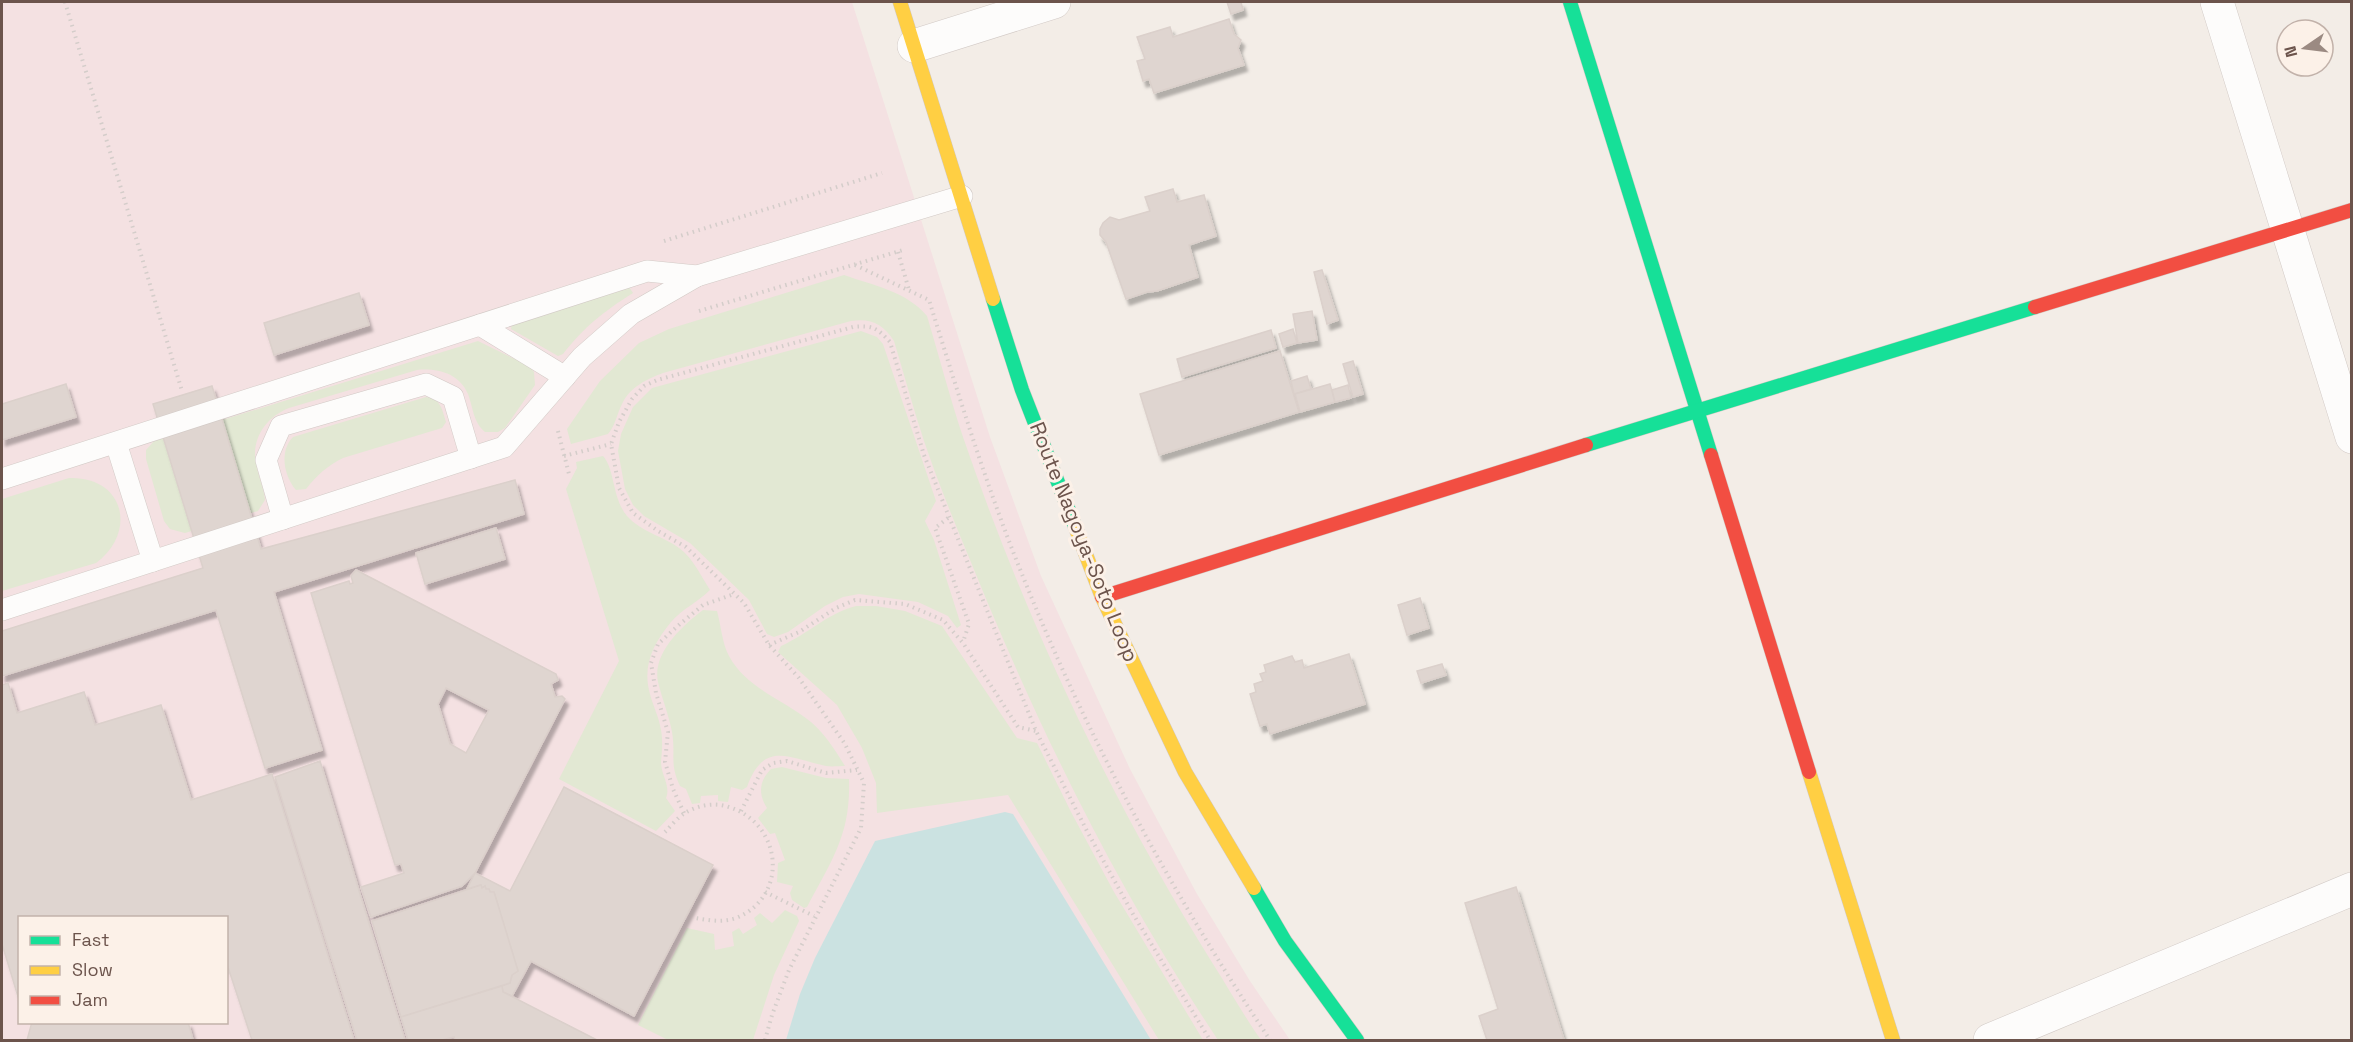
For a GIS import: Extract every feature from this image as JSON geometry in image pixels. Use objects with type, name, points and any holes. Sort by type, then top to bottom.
[{"type":"street","name":"Route Nagoya-Soto Loop","points":[[900,2],[1022,390],[1102,597],[1185,772],[1285,941],[1357,1041]]},
{"type":"street","points":[[914,46],[1054,2]]},
{"type":"street","points":[[1570,2],[1893,1041]]},
{"type":"street","points":[[2217,2],[2352,437]]},
{"type":"street","points":[[1102,597],[1697,410],[2352,210]]},
{"type":"street","points":[[1990,1041],[2352,889]]},
{"type":"lane","points":[[2,610],[504,447],[582,357],[631,314],[697,276],[962,196]]},
{"type":"lane","points":[[2,479],[647,271],[697,276]]},
{"type":"lane","points":[[480,325],[565,377]]},
{"type":"lane","points":[[283,519],[266,460],[281,426],[426,384],[453,397],[471,458]]},
{"type":"lane","points":[[116,443],[153,561]]},
{"type":"path","points":[[65,2],[182,391]]},
{"type":"path","points":[[695,313],[900,251],[909,291]]},
{"type":"path","points":[[855,265],[929,300],[974,443],[1026,585],[1112,770],[1187,907],[1270,1041]]},
{"type":"path","points":[[765,1041],[789,970],[814,916],[861,828],[864,783],[845,744],[799,678],[769,645],[744,603],[686,547],[633,513],[619,488],[611,444],[619,422],[632,399],[644,386],[657,380],[854,327],[867,326],[879,330],[890,342],[924,455],[1036,731],[1088,833],[1133,914],[1210,1041]]},
{"type":"path","points":[[558,430],[569,474]]},
{"type":"path","points":[[564,456],[611,444]]},
{"type":"path","points":[[948,518],[935,528],[969,624],[963,643]]},
{"type":"path","points":[[684,813],[673,789],[665,762],[668,732],[656,693],[651,663],[658,644],[680,624],[703,605],[734,594]]},
{"type":"path","points":[[769,645],[799,632],[836,608],[855,600],[905,604],[943,620],[963,643],[1018,726],[1036,731]]},
{"type":"path","points":[[741,811],[762,770],[773,763],[787,761],[826,773],[857,770]]},
{"type":"path","points":[[665,832],[684,813],[703,805],[722,805],[741,811],[757,822],[768,837],[773,856],[772,875],[765,892],[752,908],[735,918],[715,921],[695,918]]},
{"type":"path","points":[[765,892],[814,916]]},
{"type":"shaded area","points":[[2,2],[852,2],[990,437],[1041,576],[1130,769],[1197,894],[1250,981],[1290,1040],[2,1040]]},
{"type":"green space","points":[[844,275],[900,295],[927,316],[958,422],[988,506],[1014,574],[1073,708],[1139,838],[1175,902],[1261,1040],[1218,1040],[1153,936],[1093,829],[1013,663],[931,462],[894,341],[881,326],[865,320],[851,321],[663,373],[634,388],[625,398],[608,434],[571,444],[567,429],[600,381],[639,343],[669,329]]},
{"type":"green space","points":[[629,287],[633,293],[595,320],[563,354],[558,356],[511,329],[512,324]]},
{"type":"green space","points":[[861,331],[877,337],[883,344],[936,501],[925,521],[934,540],[961,625],[957,628],[948,616],[918,602],[859,594],[843,597],[825,606],[788,632],[774,637],[767,634],[749,600],[690,543],[644,516],[633,505],[625,489],[618,451],[621,434],[633,407],[652,388]]},
{"type":"green space","points":[[478,341],[529,366],[534,372],[535,385],[505,428],[498,432],[485,432],[476,419],[468,394],[459,381],[440,371],[417,370],[289,408],[273,417],[262,430],[256,446],[256,463],[265,500],[258,511],[185,533],[170,529],[164,521],[146,459],[146,450],[154,441]]},
{"type":"green space","points":[[426,397],[435,400],[440,405],[446,422],[442,428],[343,458],[323,471],[306,489],[296,490],[288,478],[285,456],[293,437]]},
{"type":"green space","points":[[603,456],[610,468],[622,509],[627,516],[639,526],[684,552],[710,590],[671,622],[654,647],[648,665],[648,684],[662,734],[661,762],[667,785],[666,798],[675,811],[656,831],[559,779],[619,661],[566,489],[577,468],[576,462]]},
{"type":"green space","points":[[69,478],[88,480],[102,486],[113,496],[119,508],[120,522],[117,536],[109,550],[96,563],[2,591],[2,499]]},
{"type":"green space","points":[[856,606],[876,606],[905,611],[942,626],[1017,738],[1037,743],[1114,892],[1203,1040],[1159,1040],[1008,795],[877,813],[876,783],[862,748],[837,705],[778,652],[781,646],[827,619]]},
{"type":"green space","points":[[703,610],[717,611],[729,656],[745,677],[811,722],[834,748],[845,766],[826,766],[790,757],[770,757],[761,762],[747,787],[742,790],[731,787],[728,802],[718,801],[718,795],[701,796],[700,803],[692,804],[686,789],[680,786],[675,771],[672,732],[657,671],[670,641]]},
{"type":"green space","points":[[782,767],[826,778],[849,779],[847,816],[838,846],[807,907],[804,908],[792,900],[790,893],[793,886],[777,882],[778,863],[785,860],[775,833],[770,834],[758,818],[767,808],[761,793],[764,778],[771,769]]},
{"type":"green space","points":[[785,910],[797,916],[799,921],[774,975],[753,1040],[668,1040],[638,1025],[687,928],[714,934],[715,950],[734,946],[732,932],[739,928],[743,934],[757,925],[754,918],[760,913],[772,923]]},
{"type":"water","points":[[1005,812],[1013,814],[1151,1040],[786,1040],[800,994],[815,958],[875,841]]},
{"type":"building","points":[[1227,2],[1241,2],[1243,10],[1231,14]]},
{"type":"building","points":[[1229,19],[1234,34],[1241,40],[1238,48],[1244,65],[1154,93],[1149,79],[1143,81],[1137,61],[1145,59],[1137,37],[1170,27],[1173,37]]},
{"type":"building","points":[[1173,189],[1177,202],[1204,195],[1216,236],[1189,245],[1198,277],[1126,299],[1106,242],[1100,235],[1100,229],[1110,217],[1119,220],[1150,211],[1145,197]]},
{"type":"building","points":[[1322,270],[1338,320],[1327,324],[1314,272]]},
{"type":"building","points":[[359,293],[369,325],[274,355],[264,323]]},
{"type":"building","points":[[1312,311],[1317,340],[1298,343],[1293,314]]},
{"type":"building","points":[[1293,329],[1297,343],[1283,347],[1279,334]]},
{"type":"building","points":[[1271,330],[1276,348],[1182,377],[1177,359]]},
{"type":"building","points":[[1280,351],[1299,412],[1159,455],[1140,394]]},
{"type":"building","points":[[1353,361],[1363,394],[1353,397],[1343,364]]},
{"type":"building","points":[[1307,376],[1311,389],[1294,394],[1291,381]]},
{"type":"building","points":[[66,384],[76,417],[2,440],[2,404]]},
{"type":"building","points":[[1330,384],[1335,402],[1300,412],[1295,394]]},
{"type":"building","points":[[1348,385],[1351,398],[1335,402],[1332,390]]},
{"type":"building","points":[[212,386],[261,549],[515,480],[524,514],[274,592],[322,750],[265,768],[216,610],[2,676],[2,631],[203,568],[153,404]]},
{"type":"building","points":[[496,528],[505,559],[425,584],[416,553]]},
{"type":"building","points":[[356,570],[556,674],[558,680],[551,684],[555,697],[562,696],[565,699],[475,873],[462,886],[371,917],[361,887],[404,873],[401,864],[395,865],[311,593],[349,581],[350,584],[353,583],[351,576]],"holes":[[[446,688],[489,710],[466,753],[450,744],[438,704]]]},
{"type":"building","points":[[1420,598],[1429,628],[1407,635],[1398,605]]},
{"type":"building","points":[[1349,654],[1365,704],[1270,734],[1267,724],[1260,726],[1250,694],[1256,692],[1254,684],[1263,681],[1260,674],[1266,672],[1264,665],[1292,656],[1295,662],[1302,660],[1304,668]]},
{"type":"building","points":[[1442,664],[1446,675],[1421,683],[1417,671]]},
{"type":"building","points":[[8,683],[17,713],[84,692],[95,725],[161,705],[191,800],[272,774],[354,1040],[252,1040],[228,967],[228,916],[18,916],[18,996],[2,944],[2,685]]},
{"type":"building","points":[[320,761],[405,1040],[357,1040],[275,777]]},
{"type":"building","points":[[564,787],[713,865],[634,1016],[531,961],[512,996],[503,992],[502,986],[510,983],[512,975],[518,971],[494,892],[490,892],[485,886],[482,888],[481,885],[467,889],[475,873],[510,891]]},
{"type":"building","points":[[481,885],[482,888],[485,886],[490,892],[494,892],[518,971],[512,975],[510,983],[401,1017],[372,921]]},
{"type":"building","points":[[1516,887],[1564,1040],[1487,1040],[1479,1016],[1498,1009],[1465,903]]},
{"type":"building","points":[[502,986],[503,992],[597,1040],[455,1040],[454,1037],[442,1040],[408,1040],[401,1017]]},
{"type":"building","points":[[31,1024],[189,1024],[193,1040],[27,1040]]},
{"type":"traffic: fast","points":[[1570,2],[1711,455]]},
{"type":"traffic: fast","points":[[993,299],[1022,390],[1075,526]]},
{"type":"traffic: fast","points":[[1586,445],[2035,307]]},
{"type":"traffic: fast","points":[[1254,888],[1285,941],[1357,1040]]},
{"type":"traffic: slow","points":[[900,2],[993,299]]},
{"type":"traffic: slow","points":[[1075,526],[1102,597],[1185,772],[1254,888]]},
{"type":"traffic: slow","points":[[1809,772],[1893,1040]]},
{"type":"traffic: jam","points":[[2035,307],[2352,210]]},
{"type":"traffic: jam","points":[[1102,597],[1586,445]]},
{"type":"traffic: jam","points":[[1711,455],[1809,772]]}]
